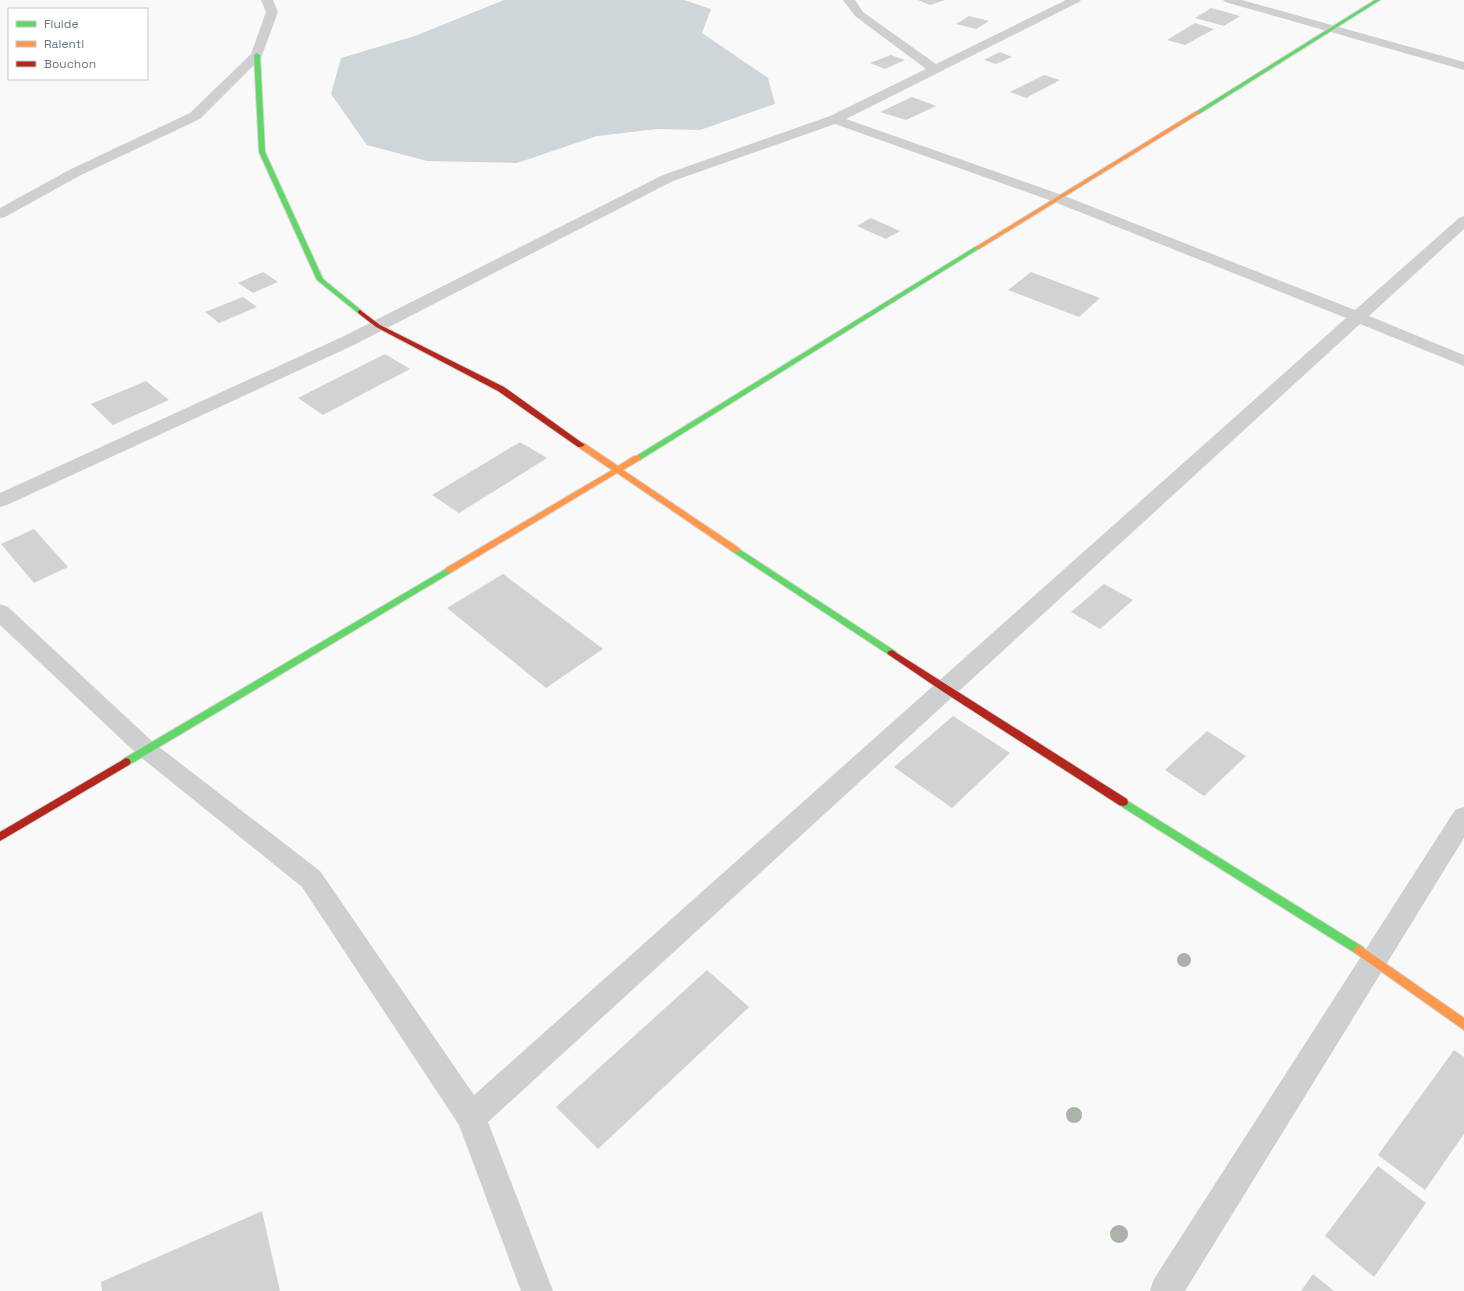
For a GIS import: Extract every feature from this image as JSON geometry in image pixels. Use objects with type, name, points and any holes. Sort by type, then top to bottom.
[{"type":"street","points":[[267,0],[272,12],[257,55],[262,152],[320,280],[378,326],[501,389],[617,470],[945,689],[1374,960],[1464,1025]]},
{"type":"street","points":[[849,0],[859,14],[934,69]]},
{"type":"street","points":[[0,501],[348,341],[668,178],[835,119],[1075,0]]},
{"type":"street","points":[[1229,0],[1464,66]]},
{"type":"street","points":[[0,837],[617,470],[1378,0]]},
{"type":"street","points":[[0,214],[76,172],[195,116],[257,55]]},
{"type":"street","points":[[835,119],[1057,198],[1358,317],[1464,361]]},
{"type":"street","points":[[471,1117],[1464,221]]},
{"type":"street","points":[[0,612],[146,749],[311,879],[471,1117],[537,1291]]},
{"type":"street","points":[[1166,1291],[1464,817]]},
{"type":"shaded area","points":[[504,0],[684,0],[711,9],[702,33],[768,78],[775,104],[700,130],[657,129],[597,136],[517,163],[427,161],[367,145],[331,94],[341,58],[415,36]]},
{"type":"building","points":[[918,0],[945,0],[930,5]]},
{"type":"building","points":[[1211,8],[1240,16],[1224,26],[1195,18]]},
{"type":"building","points":[[969,16],[989,21],[976,29],[956,24]]},
{"type":"building","points":[[1195,23],[1214,29],[1185,45],[1167,40]]},
{"type":"building","points":[[1000,52],[1012,57],[996,64],[984,60]]},
{"type":"building","points":[[891,55],[905,60],[885,69],[870,63]]},
{"type":"building","points":[[1044,75],[1060,80],[1026,98],[1010,92]]},
{"type":"building","points":[[912,97],[936,106],[906,120],[880,112]]},
{"type":"building","points":[[871,218],[900,231],[886,239],[857,226]]},
{"type":"building","points":[[263,272],[278,282],[253,293],[238,283]]},
{"type":"building","points":[[1031,272],[1100,298],[1079,317],[1008,290]]},
{"type":"building","points":[[243,297],[257,307],[219,323],[205,312]]},
{"type":"building","points":[[385,354],[410,369],[323,415],[298,398]]},
{"type":"building","points":[[146,381],[169,400],[113,425],[91,404]]},
{"type":"building","points":[[520,442],[547,458],[459,513],[432,495]]},
{"type":"building","points":[[34,529],[68,567],[34,583],[1,544]]},
{"type":"building","points":[[503,574],[603,649],[546,688],[447,608]]},
{"type":"building","points":[[1104,584],[1133,600],[1100,629],[1071,612]]},
{"type":"building","points":[[953,716],[1010,753],[952,808],[894,767]]},
{"type":"building","points":[[1207,731],[1246,756],[1204,796],[1165,770]]},
{"type":"building","points":[[707,970],[749,1007],[598,1149],[556,1107]]},
{"type":"building","points":[[1454,1050],[1464,1057],[1464,1134],[1425,1190],[1378,1155]]},
{"type":"building","points":[[1378,1166],[1426,1203],[1374,1277],[1325,1236]]},
{"type":"building","points":[[262,1211],[280,1291],[102,1291],[101,1282]]},
{"type":"building","points":[[1313,1274],[1334,1291],[1301,1291]]},
{"type":"traffic: fast","points":[[1197,113],[1378,0]]},
{"type":"traffic: fast","points":[[257,55],[262,152],[320,280],[360,312]]},
{"type":"traffic: fast","points":[[637,458],[977,248]]},
{"type":"traffic: fast","points":[[736,550],[892,653]]},
{"type":"traffic: fast","points":[[126,762],[449,570]]},
{"type":"traffic: fast","points":[[1123,802],[1359,950]]},
{"type":"traffic: slow","points":[[977,248],[1197,113]]},
{"type":"traffic: slow","points":[[581,445],[736,550]]},
{"type":"traffic: slow","points":[[449,570],[637,458]]},
{"type":"traffic: slow","points":[[1359,950],[1464,1025]]},
{"type":"traffic: jam","points":[[360,312],[378,326],[501,389],[581,445]]},
{"type":"traffic: jam","points":[[892,653],[945,689],[1123,802]]},
{"type":"traffic: jam","points":[[0,837],[126,762]]}]
